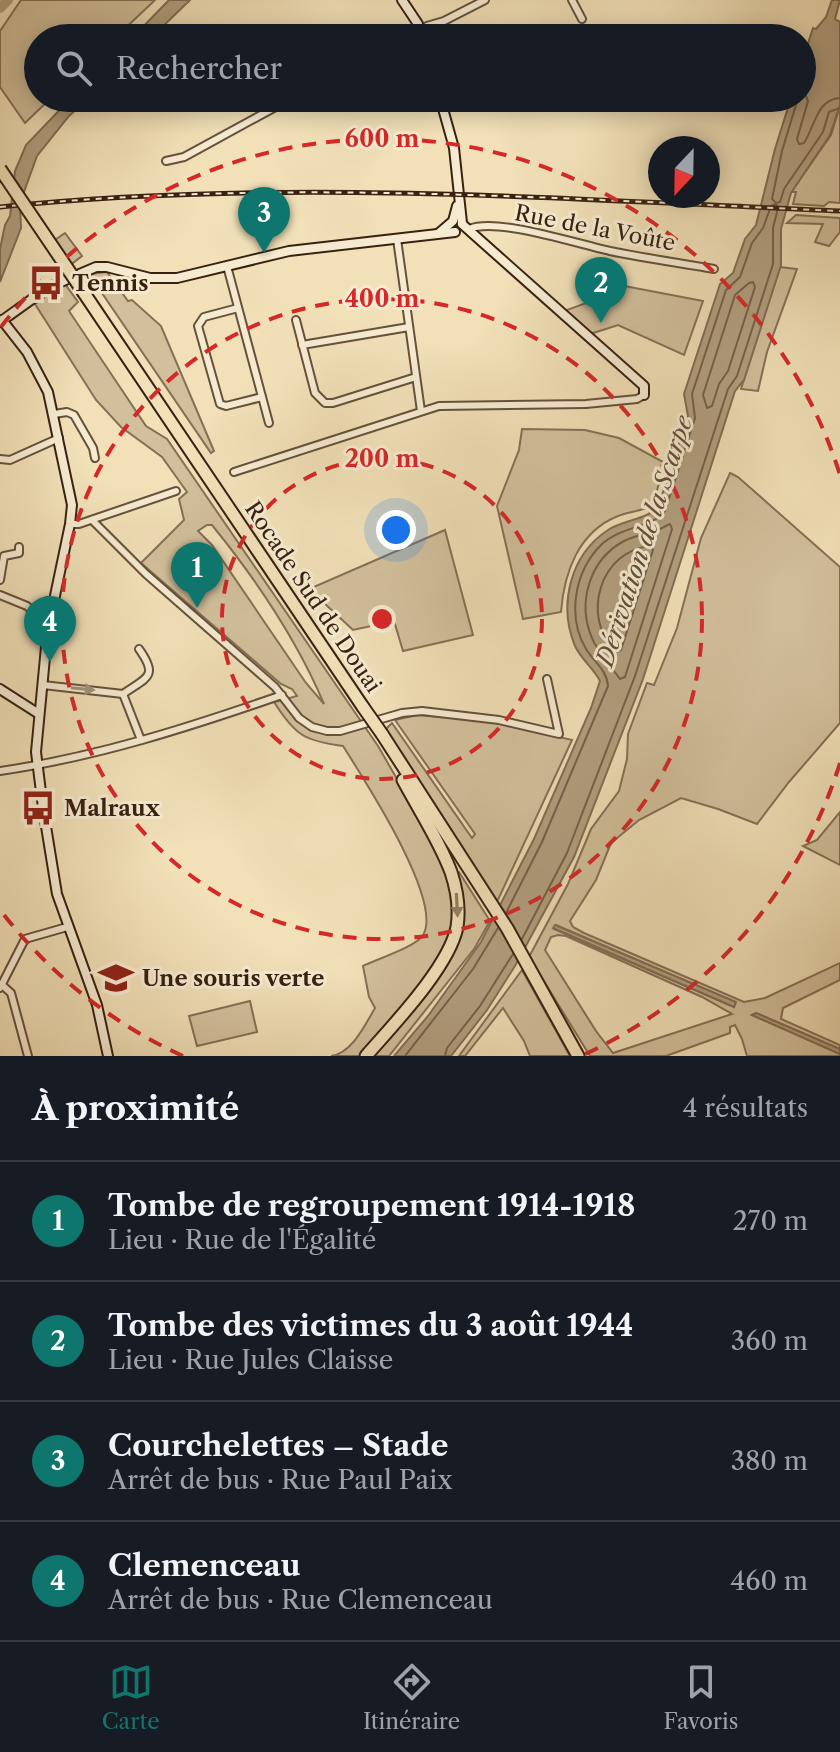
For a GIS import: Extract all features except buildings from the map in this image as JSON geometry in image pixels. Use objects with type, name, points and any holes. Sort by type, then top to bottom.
[{"type":"highway","name":"Rocade Sud de Douai","points":[[0,169],[380,735],[490,906],[577,1056]]},
{"type":"highway","name":"Rocade Sud de Douai","points":[[0,179],[82,295]]},
{"type":"highway","name":"Rocade Sud de Douai","points":[[380,735],[490,906]]},
{"type":"highway","points":[[366,1056],[438,966],[454,938],[458,916],[457,895],[449,866],[392,758]]},
{"type":"highway","name":"Rocade Sud de Douai","points":[[527,967],[577,1056]]},
{"type":"street","points":[[402,0],[417,24]]},
{"type":"street","points":[[436,24],[485,0]]},
{"type":"street","points":[[572,0],[582,19]]},
{"type":"street","points":[[166,161],[184,157],[266,112]]},
{"type":"street","points":[[234,472],[421,411],[449,405],[586,404],[637,399],[644,395],[644,386],[461,228],[454,148],[444,112]]},
{"type":"street","name":"Rue de la Voûte","points":[[461,228],[482,226],[523,230],[611,251],[714,269]]},
{"type":"street","points":[[31,711],[41,702],[48,633],[44,612],[57,586],[72,505],[47,388],[23,346],[1,321],[45,289],[96,267],[167,279],[187,277],[302,249],[431,236],[461,228]]},
{"type":"street","points":[[397,239],[421,411]]},
{"type":"street","points":[[227,266],[269,423]]},
{"type":"street","points":[[238,308],[200,319],[198,326],[222,406],[262,397]]},
{"type":"street","points":[[296,320],[315,393],[325,403],[416,377]]},
{"type":"street","points":[[302,345],[409,327]]},
{"type":"street","points":[[54,414],[67,412],[74,415],[93,448],[95,458]]},
{"type":"street","points":[[0,459],[10,460],[59,438]]},
{"type":"street","points":[[70,524],[92,520],[176,491]]},
{"type":"street","points":[[92,520],[152,579],[282,695],[303,722],[327,731],[345,730],[402,713],[422,711],[490,719],[559,734],[547,679]]},
{"type":"street","points":[[0,580],[4,556],[19,553],[19,547]]},
{"type":"street","points":[[0,595],[44,612]]},
{"type":"street","points":[[43,685],[123,694],[148,676],[150,671],[149,663],[139,649]]},
{"type":"street","points":[[0,689],[31,711],[37,737],[37,765],[51,862],[67,927],[97,1005],[108,1056]]},
{"type":"street","points":[[123,694],[141,740]]},
{"type":"street","points":[[0,771],[179,731],[282,695]]},
{"type":"street","points":[[31,711],[41,702]]},
{"type":"street","points":[[28,1056],[11,993],[1,986],[25,939],[67,927]]},
{"type":"shaded area","points":[[21,0],[155,0],[130,24],[24,24],[24,112],[36,112],[25,123],[0,87],[0,31]]},
{"type":"shaded area","points":[[840,106],[840,203],[829,202],[824,206],[793,204],[796,192],[791,192],[831,135]]},
{"type":"shaded area","points":[[796,215],[840,218],[840,232],[829,246],[815,242],[823,224],[787,223]]},
{"type":"shaded area","points":[[65,233],[82,256],[69,266],[52,242]]},
{"type":"shaded area","points":[[780,267],[797,269],[767,352],[758,391],[741,389]]},
{"type":"shaded area","points":[[107,272],[128,301],[132,300],[161,326],[214,451],[211,453],[89,274]]},
{"type":"shaded area","points":[[65,284],[78,302],[69,311],[146,426],[167,439],[378,746],[427,831],[446,874],[459,872],[490,921],[474,949],[389,1056],[331,1056],[352,1044],[375,1008],[369,997],[363,966],[405,948],[423,935],[426,918],[412,869],[383,811],[343,746],[310,739],[295,729],[274,702],[297,696],[292,689],[281,684],[141,563],[184,520],[179,499],[187,492],[162,457],[121,427],[96,400],[35,304]],"holes":[[[212,525],[274,610],[324,704],[306,683],[212,545],[198,531]]]},
{"type":"shaded area","points":[[619,285],[703,301],[684,355],[618,325],[590,334],[564,311],[611,294]]},
{"type":"shaded area","points":[[522,429],[585,430],[619,438],[665,463],[653,504],[604,523],[583,543],[570,569],[561,612],[523,619],[497,506],[519,450]]},
{"type":"shaded area","points":[[730,473],[840,567],[840,723],[757,824],[681,798],[639,820],[611,843],[596,880],[570,921],[573,927],[584,933],[744,1002],[765,998],[840,963],[840,980],[783,1008],[781,1019],[840,1045],[840,1049],[756,1013],[752,1015],[840,1056],[747,1056],[735,1025],[730,1027],[730,1033],[666,1056],[590,1056],[529,957],[568,884],[591,829],[619,791],[627,759],[628,734],[647,683],[654,685],[677,628],[701,538]],"holes":[[[556,925],[735,1002],[734,1007],[554,929]],[[558,935],[702,997],[732,1014],[613,1053],[545,950],[551,937]]]},
{"type":"shaded area","points":[[445,530],[473,635],[403,651],[394,621],[353,630],[309,589]]},
{"type":"shaded area","points":[[417,715],[482,720],[572,740],[497,902],[384,731],[392,723],[472,838],[475,834],[395,720]]},
{"type":"shaded area","points":[[840,812],[840,865],[803,846],[817,840]]},
{"type":"shaded area","points":[[522,970],[570,1056],[530,1056],[503,1008],[465,1056],[459,1056]]},
{"type":"shaded area","points":[[250,1001],[257,1032],[197,1046],[189,1016]]},
{"type":"water","points":[[169,0],[190,0],[165,24],[146,24]]},
{"type":"water","name":"Dérivation de la Scarpe","points":[[832,0],[840,0],[835,19],[840,22],[840,105],[830,135],[791,193],[781,229],[781,265],[744,380],[735,391],[643,679],[574,857],[515,966],[487,1010],[451,1056],[394,1056],[428,1016],[481,942],[534,839],[591,708],[600,681],[575,646],[568,614],[568,598],[576,567],[595,540],[608,530],[647,515],[658,507],[688,416],[684,394],[720,284],[733,273],[745,239],[756,225],[787,112],[816,112],[816,29],[826,17]]},
{"type":"water","points":[[58,112],[73,112],[37,156],[20,203],[21,228],[0,282],[0,249],[10,216],[15,171],[26,145]]},
{"type":"water","points":[[555,925],[736,1002],[734,1007],[553,928]]},
{"type":"water","points":[[756,1013],[840,1049],[840,1054],[752,1015]]},
{"type":"waterway","points":[[0,8],[8,0]]},
{"type":"railway","points":[[0,207],[105,198],[315,192],[525,197],[840,211]]},
{"type":"place","name":"Courchelettes – Stade","points":[[264,253]]},
{"type":"place","name":"Tennis","points":[[46,283]]},
{"type":"place","name":"Tombe des victimes du 3 août 1944","points":[[601,323]]},
{"type":"place","name":"Tombe de regroupement 1914-1918","points":[[197,608]]},
{"type":"place","name":"Clemenceau","points":[[50,662]]},
{"type":"place","name":"Malraux","points":[[38,808]]},
{"type":"place","name":"Une souris verte","points":[[116,978]]}]
